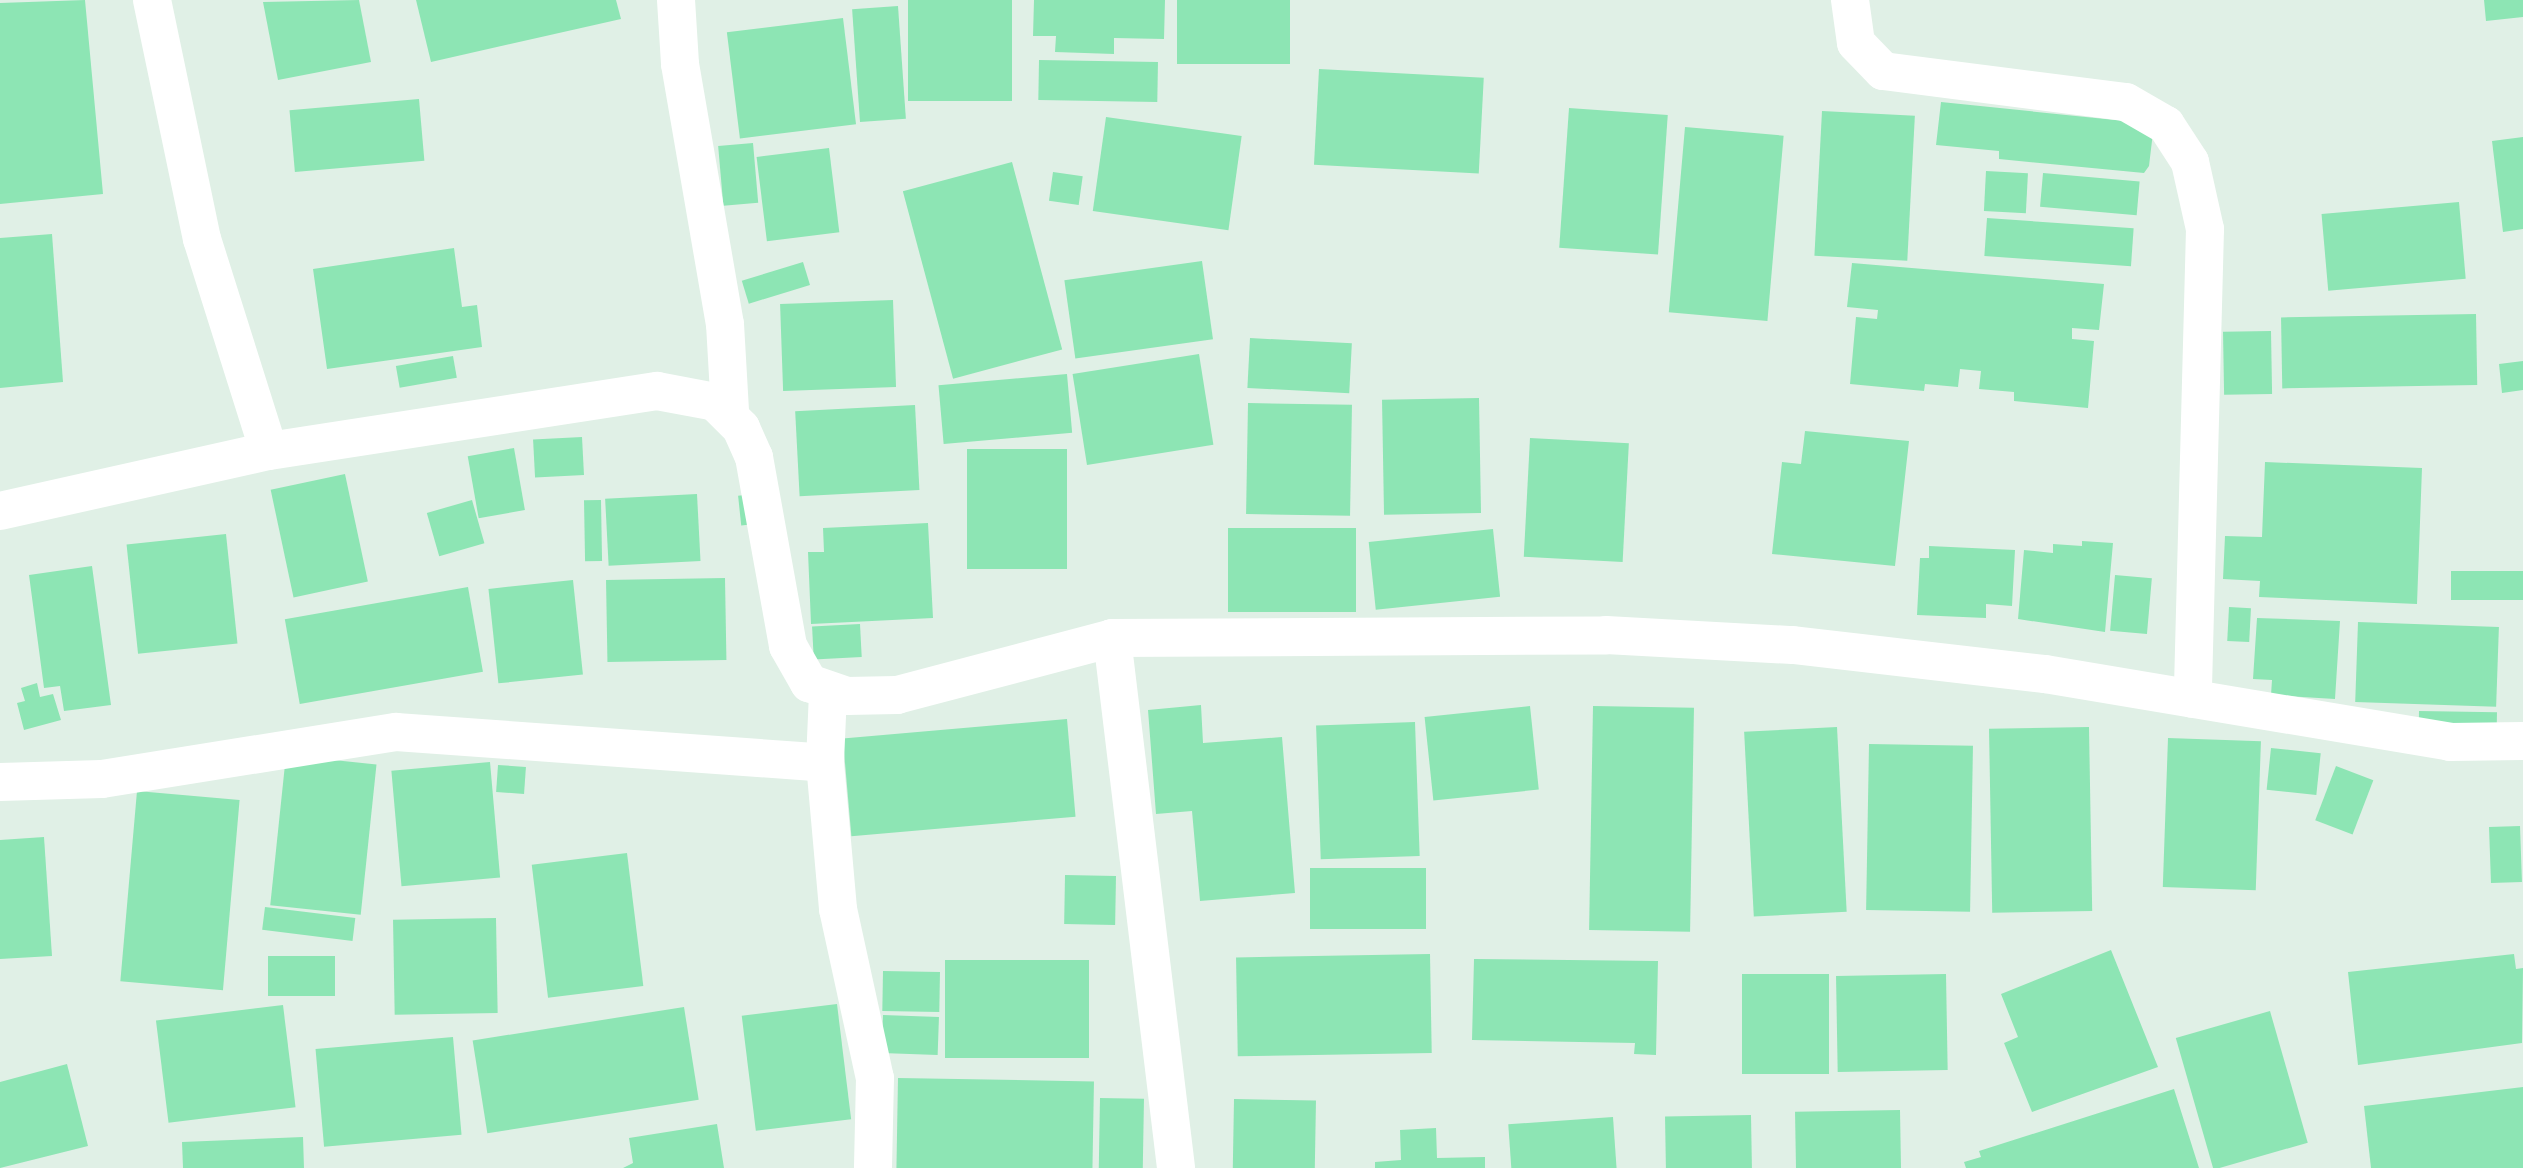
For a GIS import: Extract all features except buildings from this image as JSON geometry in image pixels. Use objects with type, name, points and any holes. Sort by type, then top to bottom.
[{"type":"street","points":[[152,0],[202,239],[269,451]]},
{"type":"street","points":[[676,0],[680,64],[725,324],[730,412],[754,457],[788,646],[809,683],[828,693],[897,695],[1112,638],[1605,635],[1740,642],[2045,674],[2450,742],[2523,741]]},
{"type":"street","points":[[1850,0],[1856,43],[1882,71],[2126,102],[2166,125],[2190,162],[2205,229],[2193,699]]},
{"type":"street","points":[[0,511],[269,451],[657,391],[689,395],[730,412]]},
{"type":"street","points":[[1112,638],[1176,1168]]},
{"type":"street","points":[[828,693],[825,763],[838,909],[876,1078],[873,1168]]},
{"type":"street","points":[[0,782],[102,779],[396,732],[825,763]]}]
